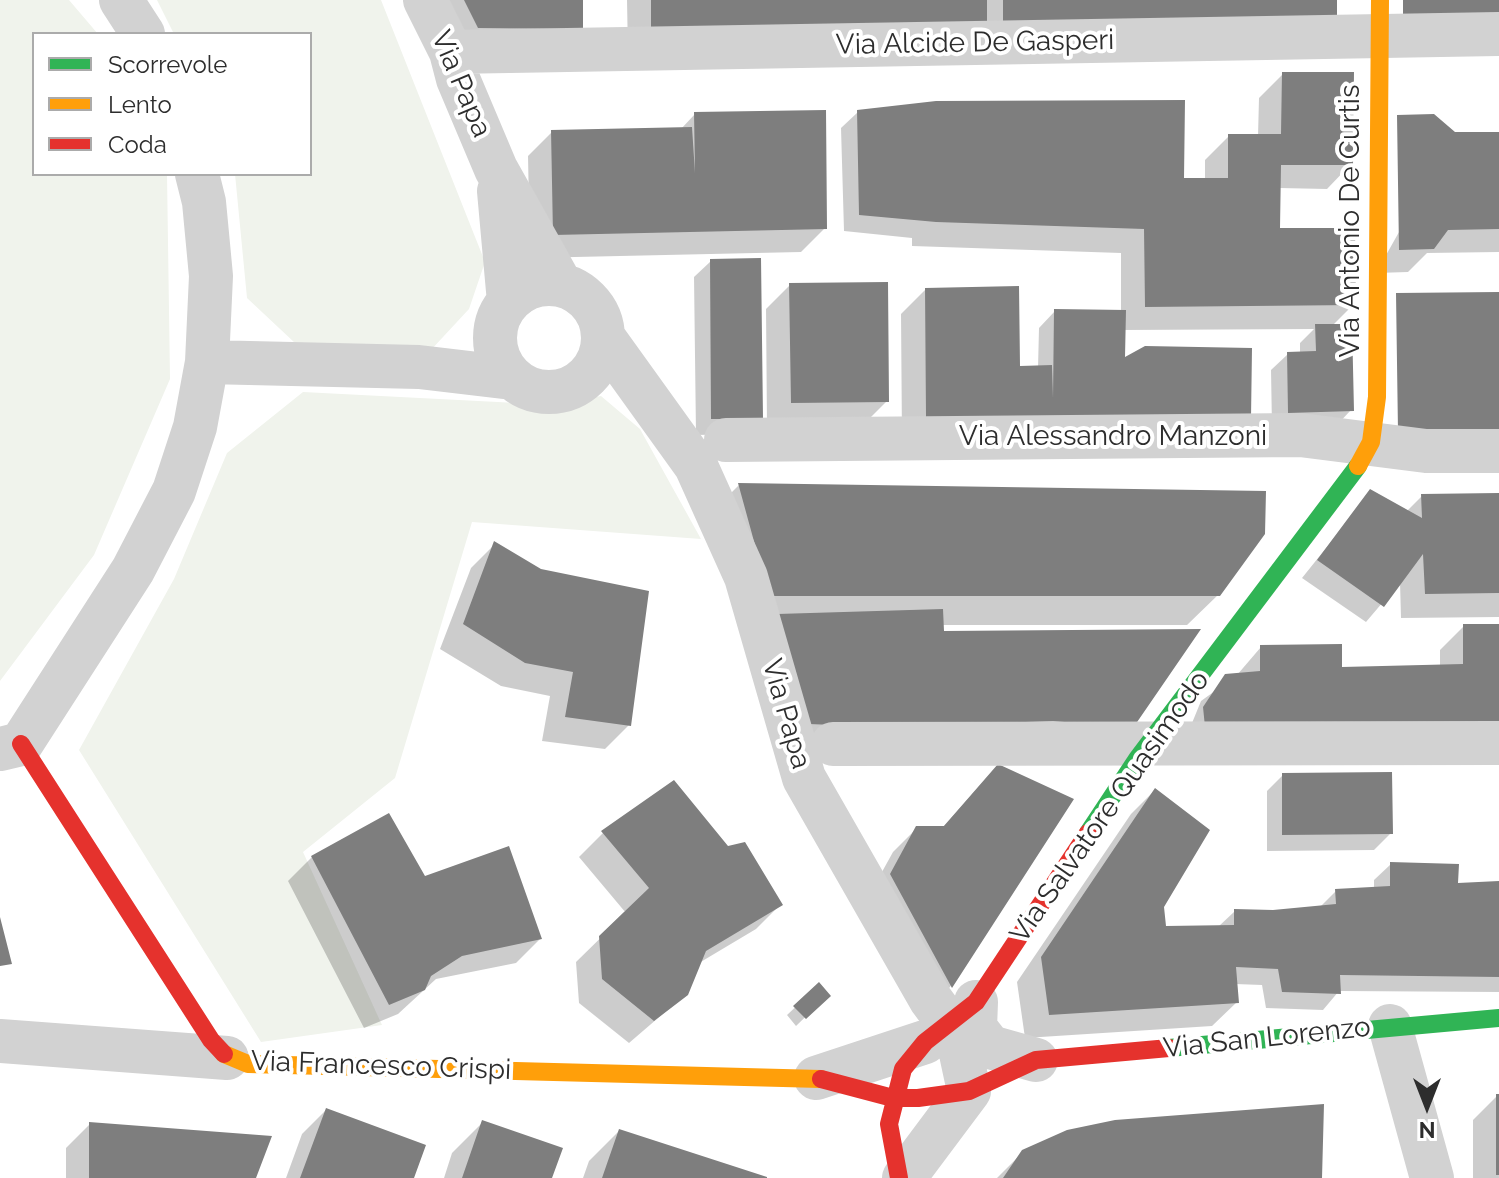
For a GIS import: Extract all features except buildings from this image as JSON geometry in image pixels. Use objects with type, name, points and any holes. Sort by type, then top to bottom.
[{"type":"street","points":[[121,0],[142,32]]},
{"type":"street","name":"Via Papa","points":[[425,0],[451,52],[458,79],[496,169],[561,285]]},
{"type":"street","name":"Via Alcide De Gasperi","points":[[451,52],[1380,18],[1499,34]]},
{"type":"street","name":"Via Antonio De Curtis","points":[[1371,442],[1377,397],[1380,18]]},
{"type":"street","name":"Via Papa","points":[[496,169],[503,313]]},
{"type":"street","name":"Via Francesco Crispi","points":[[198,176],[204,202],[211,276],[207,362],[195,427],[174,491],[133,570],[10,746],[211,1040],[227,1058],[248,1064],[816,1078],[893,1098],[945,1096],[969,1091]]},
{"type":"street","points":[[207,362],[419,367],[512,378],[538,390],[566,390],[583,381],[595,367],[604,338],[601,320],[591,303],[577,291],[561,285],[542,284],[524,290],[462,352],[419,367]]},
{"type":"street","points":[[503,313],[495,342],[501,363],[512,378]]},
{"type":"street","name":"Via Papa","points":[[604,338],[696,466],[746,577],[804,778],[931,1000],[950,1022],[966,1067],[969,1091]]},
{"type":"street","name":"Via Alessandro Manzoni","points":[[726,440],[1300,435],[1426,451],[1499,451]]},
{"type":"street","name":"Via Salvatore Quasimodo","points":[[901,1178],[889,1124],[893,1098],[903,1069],[950,1022],[1031,915],[1150,745],[1356,469],[1371,442]]},
{"type":"street","points":[[833,744],[1499,743]]},
{"type":"street","name":"Via San Lorenzo","points":[[969,1091],[1036,1060],[1499,1018]]},
{"type":"street","name":"Via Francesco Crispi","points":[[816,1078],[950,1022]]},
{"type":"street","name":"Via San Lorenzo","points":[[950,1022],[975,1028],[990,1047],[1036,1060]]},
{"type":"street","points":[[1390,1026],[1432,1178]]},
{"type":"street","points":[[0,1041],[227,1058]]},
{"type":"street","name":"Via Salvatore Quasimodo","points":[[901,1178],[969,1091]]},
{"type":"shaded area","points":[[0,0],[69,0],[96,32],[32,32],[32,176],[167,176],[170,379],[94,555],[0,681]]},
{"type":"shaded area","points":[[157,0],[381,0],[485,262],[469,309],[430,351],[295,343],[247,298],[235,176],[312,176],[312,32],[173,32]]},
{"type":"shaded area","points":[[303,392],[556,405],[601,396],[640,429],[701,539],[472,522],[395,778],[303,852],[382,1025],[261,1042],[79,750],[174,579],[227,453]]},
{"type":"traffic: fast","points":[[1088,833],[1137,759],[1358,466]]},
{"type":"traffic: fast","points":[[1169,1048],[1499,1018]]},
{"type":"traffic: slow","points":[[1358,466],[1371,442],[1377,397],[1380,0]]},
{"type":"traffic: slow","points":[[224,1054],[248,1064],[821,1079]]},
{"type":"traffic: jam","points":[[21,744],[211,1040],[224,1054]]},
{"type":"traffic: jam","points":[[899,1178],[889,1124],[903,1069],[925,1042],[976,1002],[1088,833]]},
{"type":"traffic: jam","points":[[821,1079],[893,1098],[918,1098],[969,1091],[1036,1060],[1169,1048]]}]
